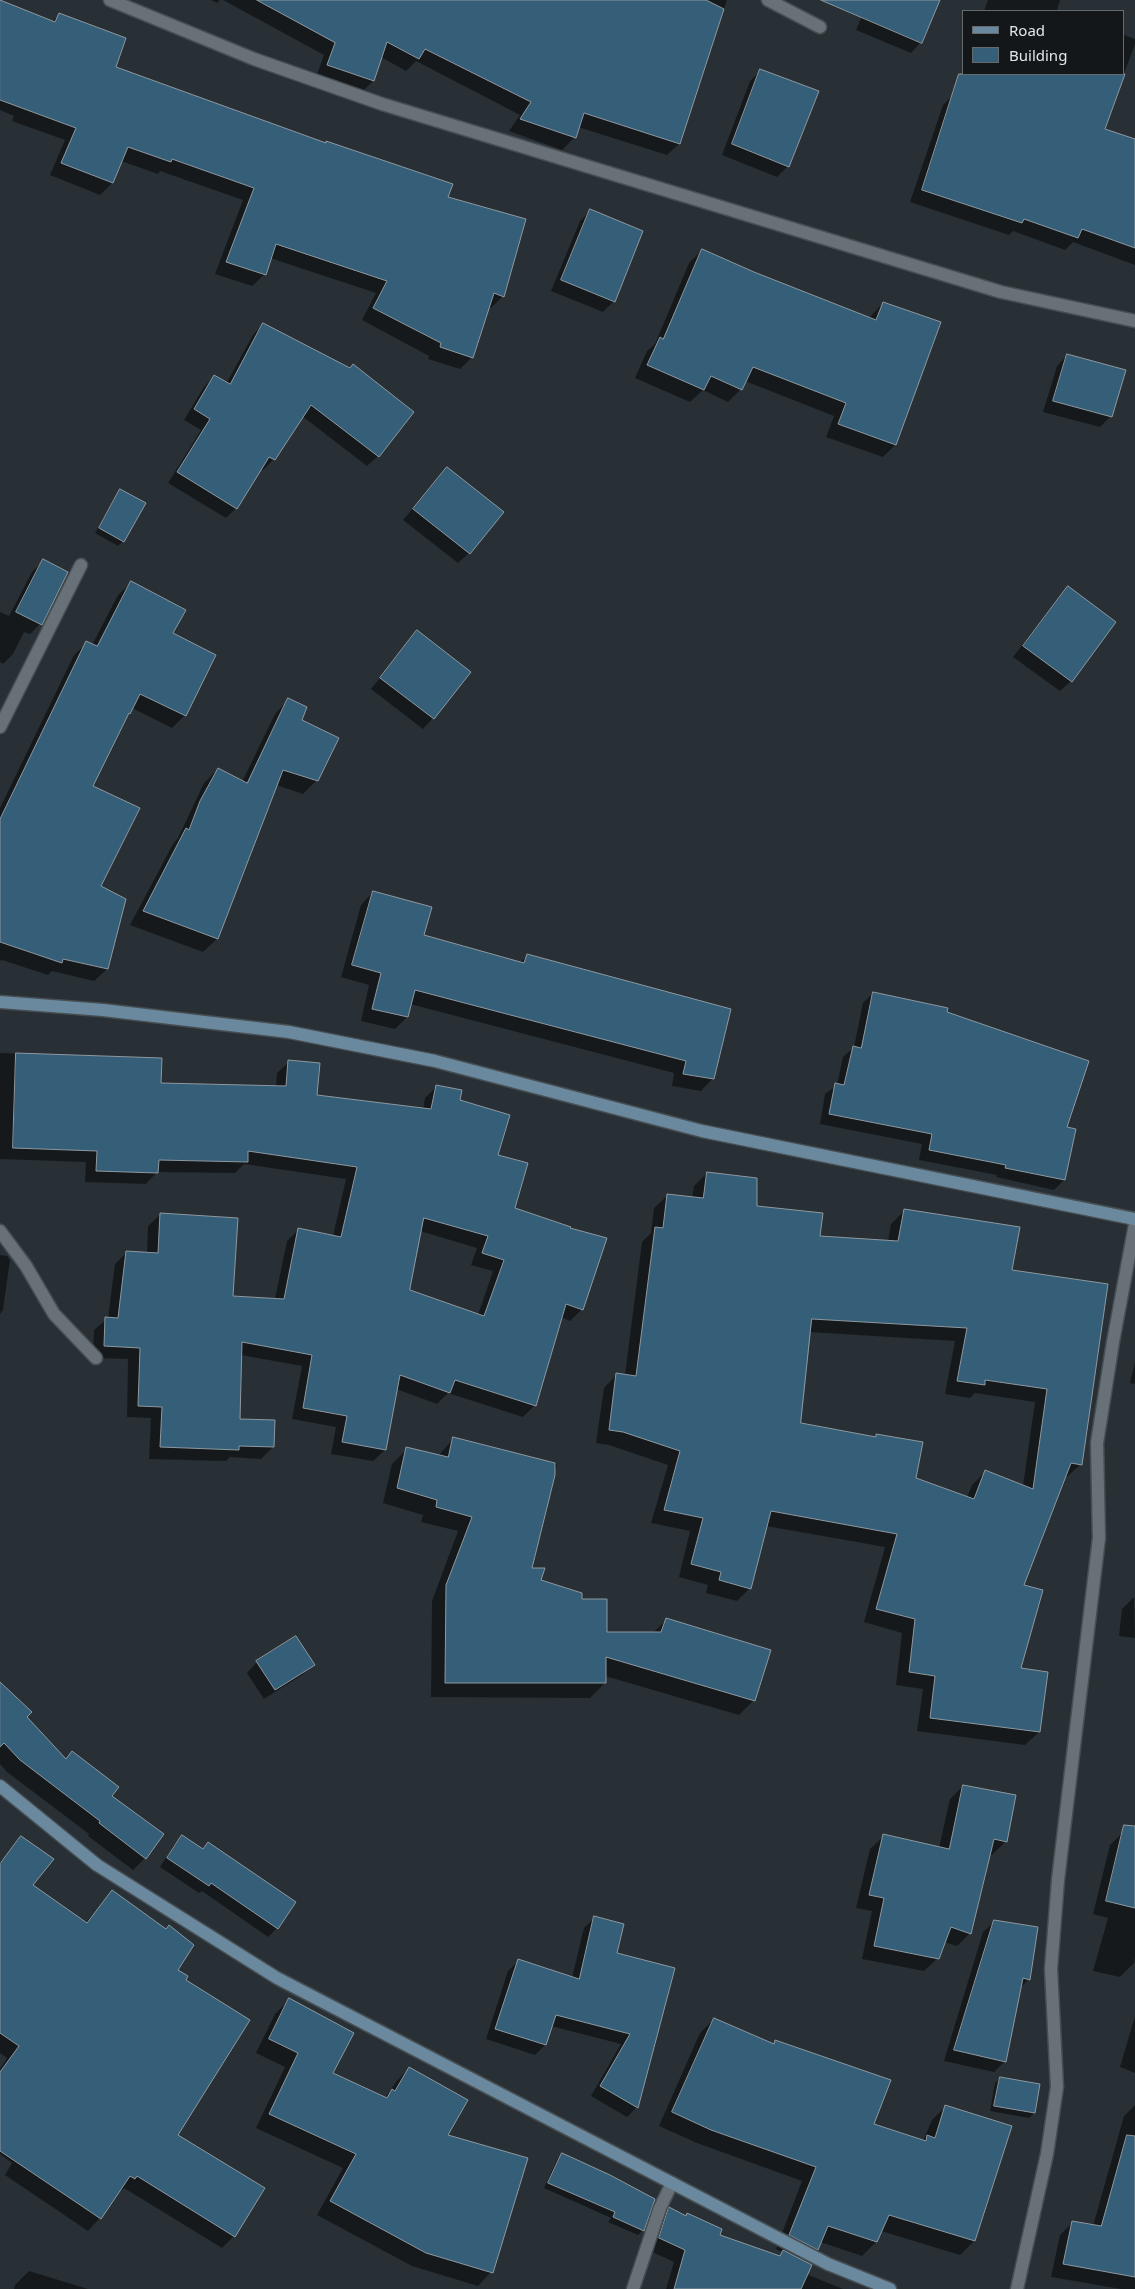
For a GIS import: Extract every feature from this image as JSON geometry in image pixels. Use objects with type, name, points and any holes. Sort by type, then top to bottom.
[{"type":"street","points":[[110,0],[254,59],[382,104],[1001,292],[1135,321]]},
{"type":"street","points":[[768,0],[820,27]]},
{"type":"street","points":[[0,727],[81,565]]},
{"type":"street","points":[[0,1002],[103,1010],[289,1032],[435,1061],[702,1131],[1135,1219]]},
{"type":"street","points":[[1017,2289],[1047,2154],[1056,2087],[1051,1969],[1058,1880],[1099,1538],[1097,1443],[1113,1342],[1135,1224]]},
{"type":"street","points":[[0,1231],[26,1266],[54,1314],[96,1358]]},
{"type":"street","points":[[0,1786],[97,1865],[276,1978],[828,2264],[890,2289]]},
{"type":"street","points":[[633,2289],[660,2208],[672,2183]]},
{"type":"building","points":[[0,0],[55,22],[59,13],[126,38],[116,67],[326,143],[326,141],[453,184],[448,197],[526,219],[504,297],[494,293],[473,358],[440,347],[441,343],[373,308],[387,281],[276,244],[266,275],[226,262],[254,188],[172,159],[171,162],[128,147],[113,183],[61,163],[76,128],[0,100]]},
{"type":"building","points":[[257,0],[706,0],[724,9],[680,144],[584,113],[576,138],[520,119],[531,102],[425,49],[419,59],[387,42],[374,81],[327,65],[335,43]]},
{"type":"building","points":[[821,0],[940,0],[922,43]]},
{"type":"building","points":[[760,69],[819,91],[789,167],[732,144]]},
{"type":"building","points":[[959,74],[1125,75],[1105,129],[1135,139],[1135,248],[1082,229],[1078,238],[1024,219],[1022,223],[922,190]]},
{"type":"building","points":[[590,209],[643,231],[615,302],[561,280]]},
{"type":"building","points":[[702,249],[754,272],[876,320],[883,302],[941,322],[896,445],[838,424],[846,403],[753,367],[742,390],[711,376],[704,390],[647,365],[660,337],[663,339]]},
{"type":"building","points":[[263,323],[350,368],[353,364],[414,412],[379,457],[311,405],[275,460],[269,457],[237,509],[177,472],[210,419],[194,409],[214,375],[230,384]]},
{"type":"building","points":[[1067,354],[1126,370],[1112,417],[1053,401]]},
{"type":"building","points":[[447,467],[504,512],[470,554],[413,509]]},
{"type":"building","points":[[120,489],[146,503],[124,542],[99,528]]},
{"type":"building","points":[[43,559],[68,572],[42,625],[16,612]]},
{"type":"building","points":[[131,581],[186,610],[173,633],[216,655],[186,716],[140,694],[93,786],[140,808],[101,886],[126,899],[108,969],[63,959],[62,963],[0,942],[0,819],[86,641],[97,646]]},
{"type":"building","points":[[1068,586],[1116,622],[1072,682],[1023,646]]},
{"type":"building","points":[[417,630],[471,672],[434,719],[380,678]]},
{"type":"building","points":[[288,698],[307,707],[302,720],[339,738],[318,781],[283,770],[218,939],[143,911],[186,828],[189,830],[200,801],[218,768],[247,783]]},
{"type":"building","points":[[373,891],[432,907],[424,935],[524,963],[527,954],[731,1009],[714,1079],[683,1074],[686,1061],[415,990],[408,1017],[372,1009],[381,973],[352,965]]},
{"type":"building","points":[[873,992],[948,1008],[947,1012],[1089,1061],[1067,1127],[1076,1129],[1065,1180],[1005,1168],[1006,1165],[929,1150],[932,1134],[829,1114],[835,1083],[844,1085],[853,1046],[861,1048]]},
{"type":"building","points":[[16,1053],[162,1058],[161,1083],[286,1086],[288,1060],[320,1063],[317,1095],[431,1109],[436,1085],[462,1090],[460,1100],[510,1115],[498,1155],[528,1163],[515,1208],[570,1228],[607,1238],[583,1310],[566,1304],[536,1406],[455,1380],[450,1393],[400,1375],[386,1450],[342,1442],[347,1416],[303,1408],[312,1355],[242,1342],[240,1419],[275,1420],[274,1447],[239,1446],[239,1450],[160,1447],[162,1407],[138,1406],[140,1348],[104,1346],[105,1317],[118,1318],[126,1251],[158,1253],[160,1213],[238,1218],[233,1296],[284,1299],[298,1228],[341,1237],[357,1167],[248,1151],[248,1162],[159,1160],[158,1173],[96,1171],[97,1151],[13,1148]],"holes":[[[424,1218],[488,1236],[482,1253],[504,1260],[484,1316],[410,1290]]]},
{"type":"building","points":[[707,1172],[757,1178],[757,1206],[823,1213],[820,1236],[898,1241],[904,1209],[1020,1227],[1012,1270],[1108,1284],[1082,1465],[1071,1463],[1024,1585],[1043,1590],[1021,1668],[1048,1672],[1040,1732],[930,1718],[935,1676],[909,1672],[915,1619],[876,1609],[897,1534],[771,1511],[751,1589],[719,1580],[721,1572],[691,1564],[703,1518],[664,1510],[680,1451],[623,1432],[609,1430],[616,1373],[636,1376],[655,1227],[663,1228],[667,1194],[703,1198]],"holes":[[[812,1319],[967,1328],[957,1381],[985,1385],[985,1380],[1047,1389],[1033,1489],[985,1470],[974,1499],[916,1478],[923,1442],[876,1434],[876,1437],[801,1423]]]},
{"type":"building","points":[[453,1437],[555,1463],[555,1475],[532,1568],[545,1568],[541,1580],[582,1593],[582,1599],[607,1599],[607,1632],[661,1632],[666,1618],[771,1650],[755,1701],[606,1657],[606,1683],[445,1683],[446,1585],[472,1517],[436,1507],[437,1500],[397,1488],[406,1447],[448,1457]]},
{"type":"building","points":[[296,1636],[315,1665],[275,1690],[256,1661]]},
{"type":"building","points":[[0,1682],[32,1712],[27,1717],[66,1759],[72,1751],[119,1787],[112,1796],[164,1834],[146,1859],[20,1760],[4,1743],[0,1747]]},
{"type":"building","points":[[963,1785],[1016,1795],[1007,1842],[994,1839],[971,1934],[951,1927],[939,1959],[874,1946],[884,1898],[869,1895],[883,1834],[949,1849]]},
{"type":"building","points":[[1124,1825],[1135,1826],[1135,1908],[1106,1901]]},
{"type":"building","points":[[182,1835],[203,1849],[208,1842],[296,1902],[278,1929],[211,1883],[209,1886],[167,1858]]},
{"type":"building","points":[[21,1836],[54,1859],[33,1885],[87,1923],[112,1890],[166,1929],[169,1925],[194,1945],[178,1970],[188,1976],[186,1980],[250,2020],[178,2135],[265,2188],[235,2237],[137,2176],[135,2179],[130,2176],[101,2219],[0,2151],[0,2072],[19,2046],[0,2033],[0,1864]]},
{"type":"building","points":[[594,1916],[624,1924],[617,1953],[675,1968],[638,2108],[600,2086],[630,2034],[556,2015],[546,2045],[495,2029],[518,1959],[579,1979]]},
{"type":"building","points":[[994,1920],[1038,1927],[1030,1980],[1023,1978],[1006,2062],[954,2050]]},
{"type":"building","points":[[289,1998],[354,2033],[333,2073],[387,2098],[392,2089],[395,2091],[409,2067],[468,2100],[448,2135],[528,2158],[493,2273],[426,2253],[330,2201],[356,2154],[269,2114],[298,2053],[269,2039]]},
{"type":"building","points":[[714,2018],[774,2044],[775,2040],[891,2080],[874,2124],[926,2141],[927,2135],[935,2138],[945,2105],[1012,2126],[975,2241],[889,2215],[877,2242],[828,2226],[818,2250],[789,2235],[816,2167],[711,2130],[672,2112]]},
{"type":"building","points":[[1000,2077],[1040,2084],[1035,2113],[994,2106]]},
{"type":"building","points":[[1127,2135],[1135,2136],[1135,2277],[1063,2264],[1072,2221],[1101,2226]]},
{"type":"building","points":[[562,2153],[610,2175],[655,2199],[644,2231],[613,2217],[615,2212],[548,2183]]},
{"type":"building","points":[[669,2207],[686,2216],[687,2213],[722,2229],[720,2235],[780,2256],[783,2250],[812,2265],[801,2289],[674,2289],[685,2250],[659,2238]]}]
